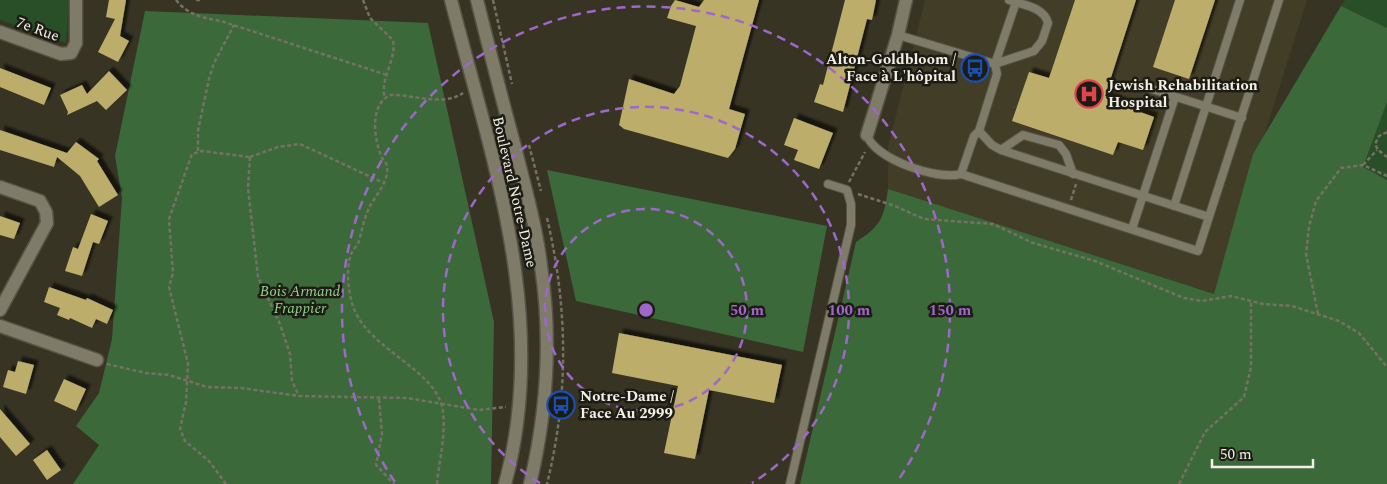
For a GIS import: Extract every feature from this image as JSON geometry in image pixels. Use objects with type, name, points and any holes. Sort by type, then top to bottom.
[{"type":"street","name":"7e Rue","points":[[0,32],[61,54],[72,52],[76,43],[76,0]]},
{"type":"street","name":"Boulevard Notre-Dame","points":[[451,0],[506,216],[519,294],[522,336],[521,387],[518,418],[505,484]]},
{"type":"street","name":"Boulevard Notre-Dame","points":[[477,0],[527,195],[542,274],[547,339],[546,388],[543,420],[530,484]]},
{"type":"street","points":[[870,140],[906,0]]},
{"type":"street","points":[[0,187],[40,201],[46,212],[46,223],[0,310]]},
{"type":"street","points":[[0,326],[102,362]]},
{"type":"lane","points":[[1174,206],[1240,0]]},
{"type":"lane","points":[[870,140],[883,155],[897,162],[945,175],[961,174],[1198,251],[1279,0]]},
{"type":"lane","points":[[898,35],[995,64],[1034,50],[1040,44],[1047,27],[1047,19],[1042,13],[1012,1],[995,64],[997,74],[979,131],[974,136],[961,174]]},
{"type":"lane","points":[[1136,84],[1242,118]]},
{"type":"lane","points":[[1132,229],[1175,97]]},
{"type":"lane","points":[[979,131],[992,145],[1001,150],[1209,217]]},
{"type":"lane","points":[[1001,150],[1023,135],[1054,143],[1062,148],[1076,175]]},
{"type":"lane","points":[[790,484],[851,225],[851,204],[846,190],[828,184]]},
{"type":"path","points":[[176,0],[183,9],[195,16],[234,25],[387,75]]},
{"type":"path","points":[[363,0],[370,18],[392,40],[393,56],[383,91],[386,98]]},
{"type":"path","points":[[493,0],[510,69],[512,89]]},
{"type":"path","points":[[198,152],[196,142],[209,79],[214,62],[234,25]]},
{"type":"path","points":[[437,484],[442,432],[441,405],[425,380],[373,336],[357,315],[351,303],[348,273],[351,255],[358,242],[369,210],[384,183],[387,165],[382,158],[375,123],[377,110],[386,98],[395,95],[409,98],[452,98],[466,92]]},
{"type":"path","points":[[1387,132],[1376,140],[1375,144],[1378,150],[1387,157]]},
{"type":"path","points":[[870,140],[846,190],[895,206],[924,219],[993,224],[1033,243],[1095,261],[1184,298],[1202,301],[1231,296],[1251,301],[1292,306],[1318,314],[1339,321],[1359,333],[1387,367]]},
{"type":"path","points":[[226,484],[209,462],[181,436],[180,422],[187,389],[188,364],[169,287],[173,273],[170,219],[190,157],[198,152],[250,157],[278,147],[300,144],[384,183]]},
{"type":"path","points":[[1363,165],[1378,150]]},
{"type":"path","points":[[250,157],[248,188],[258,277],[280,324],[290,354],[292,381],[299,396]]},
{"type":"path","points":[[1318,314],[1306,254],[1312,212],[1316,201],[1341,168],[1363,165],[1387,176]]},
{"type":"path","points":[[1068,208],[1076,175]]},
{"type":"path","points":[[1179,484],[1205,432],[1244,397],[1251,367],[1251,301]]},
{"type":"path","points":[[102,362],[186,379],[207,387],[241,388],[299,396],[407,398],[479,410],[510,408]]},
{"type":"path","points":[[379,398],[382,434],[376,464],[394,484]]},
{"type":"path","points":[[547,484],[558,432]]},
{"type":"shaded area","name":"Jewish Rehabilitation Hospital","points":[[925,0],[1307,0],[1214,294],[888,190],[888,147]]},
{"type":"green space","points":[[0,0],[69,0],[66,43],[0,20]]},
{"type":"green space","points":[[1345,0],[1387,0],[1387,28],[1341,6]]},
{"type":"green space","points":[[1341,6],[1387,28],[1387,102],[1363,167],[1387,180],[1387,484],[800,484],[856,242],[871,231],[880,220],[885,207],[888,189],[1214,294],[1253,154]]},
{"type":"green space","name":"Bois Armand Frappier","points":[[145,11],[428,23],[494,322],[491,484],[73,484],[99,445],[76,426],[99,393],[112,339],[122,198],[115,156]]},
{"type":"green space","points":[[1387,102],[1387,180],[1363,167]]},
{"type":"green space","points":[[547,170],[827,226],[803,352],[576,301]]},
{"type":"building","points":[[109,0],[126,0],[120,36],[129,41],[118,62],[98,52],[115,19],[106,17]]},
{"type":"building","points":[[675,0],[699,7],[704,0],[759,0],[729,109],[745,114],[735,149],[728,158],[624,129],[619,125],[629,79],[674,94],[680,86],[696,26],[667,18]]},
{"type":"building","points":[[845,0],[876,0],[872,20],[867,19],[843,112],[814,102],[820,84],[823,85]]},
{"type":"building","points":[[1075,0],[1136,0],[1105,96],[1130,105],[1129,108],[1154,117],[1143,150],[1118,142],[1113,155],[1012,121],[1029,72],[1049,78]]},
{"type":"building","points":[[1175,0],[1215,0],[1189,79],[1153,67]]},
{"type":"building","points":[[0,68],[51,88],[44,105],[0,87]]},
{"type":"building","points":[[109,71],[127,90],[106,110],[97,101],[67,115],[68,112],[60,95],[82,85],[87,94]]},
{"type":"building","points":[[794,118],[833,133],[819,169],[794,160],[798,150],[784,145]]},
{"type":"building","points":[[0,130],[67,153],[76,142],[99,159],[97,161],[118,195],[99,207],[80,176],[57,157],[54,167],[0,150]]},
{"type":"building","points":[[91,214],[108,221],[99,244],[93,242],[82,276],[65,271],[73,247],[78,249]]},
{"type":"building","points":[[0,216],[20,223],[14,239],[0,235]]},
{"type":"building","points":[[49,287],[86,300],[87,298],[113,310],[107,324],[96,319],[92,328],[70,318],[69,320],[57,315],[60,308],[44,302]]},
{"type":"building","points":[[619,333],[782,365],[774,403],[709,390],[695,459],[664,453],[678,386],[612,373]]},
{"type":"building","points":[[18,361],[34,365],[26,394],[3,387],[8,370],[15,372]]},
{"type":"building","points":[[64,379],[86,389],[76,411],[54,401]]},
{"type":"building","points":[[0,409],[30,444],[16,456],[0,437]]},
{"type":"building","points":[[47,450],[61,470],[47,480],[33,460]]},
{"type":"place","name":"Alton-Goldbloom / Face à L'hôpital","points":[[975,68]]},
{"type":"place","name":"Jewish Rehabilitation Hospital","points":[[1089,94]]},
{"type":"place","name":"Notre-Dame / Face Au 2999","points":[[561,405]]}]
